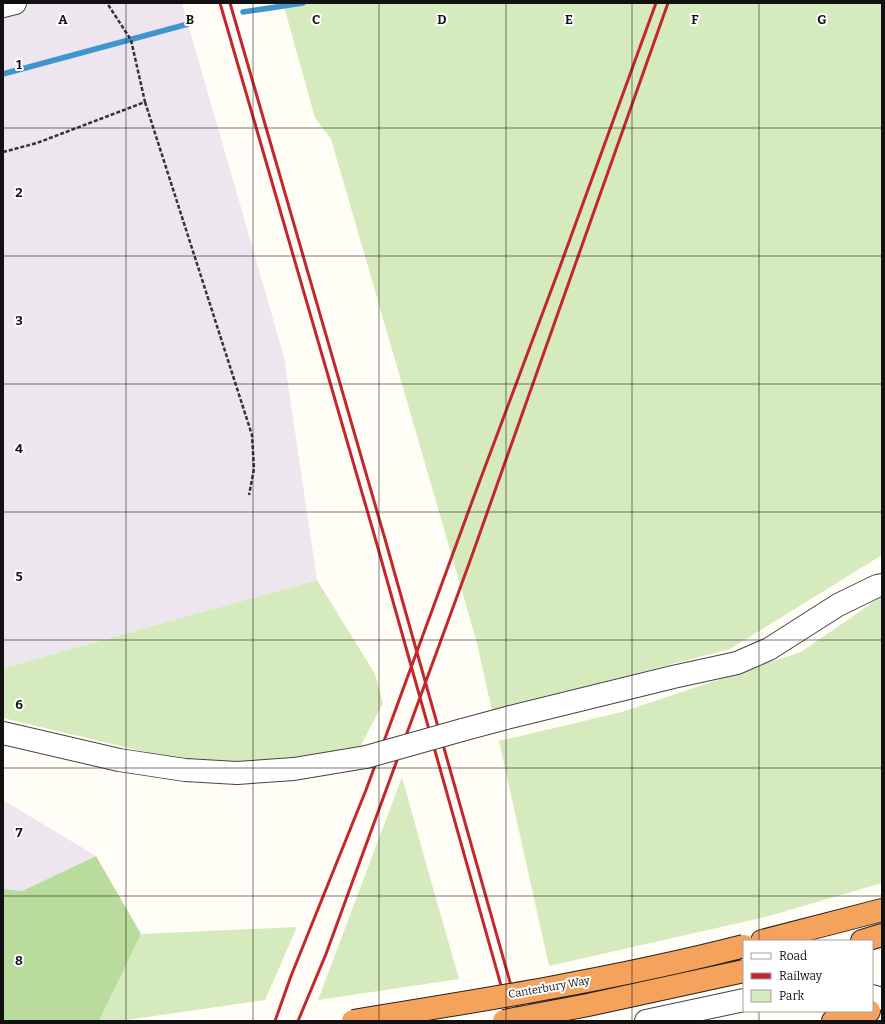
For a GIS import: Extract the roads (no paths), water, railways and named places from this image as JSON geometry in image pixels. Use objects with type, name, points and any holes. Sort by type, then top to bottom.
[{"type":"highway","points":[[766,940],[882,910]]},
{"type":"highway","points":[[865,940],[882,935]]},
{"type":"highway","name":"Canterbury Way","points":[[353,1021],[459,1004],[624,974],[743,946]]},
{"type":"highway","points":[[504,1021],[588,1005],[743,971]]},
{"type":"highway","points":[[833,1021],[865,1012]]},
{"type":"lane","points":[[3,6],[15,3]]},
{"type":"lane","points":[[3,733],[119,760],[185,770],[237,773],[287,770],[366,757],[510,717],[737,663],[769,649],[838,605],[882,585]]},
{"type":"lane","points":[[646,1021],[743,1000]]},
{"type":"waterway","points":[[243,12],[303,3]]},
{"type":"waterway","points":[[3,74],[188,24]]},
{"type":"railway","points":[[220,3],[376,541],[511,1021]]},
{"type":"railway","points":[[230,3],[385,539],[521,1021]]},
{"type":"railway","points":[[275,1021],[291,976],[366,790],[656,3]]},
{"type":"railway","points":[[298,1021],[326,954],[470,561],[668,3]]}]
